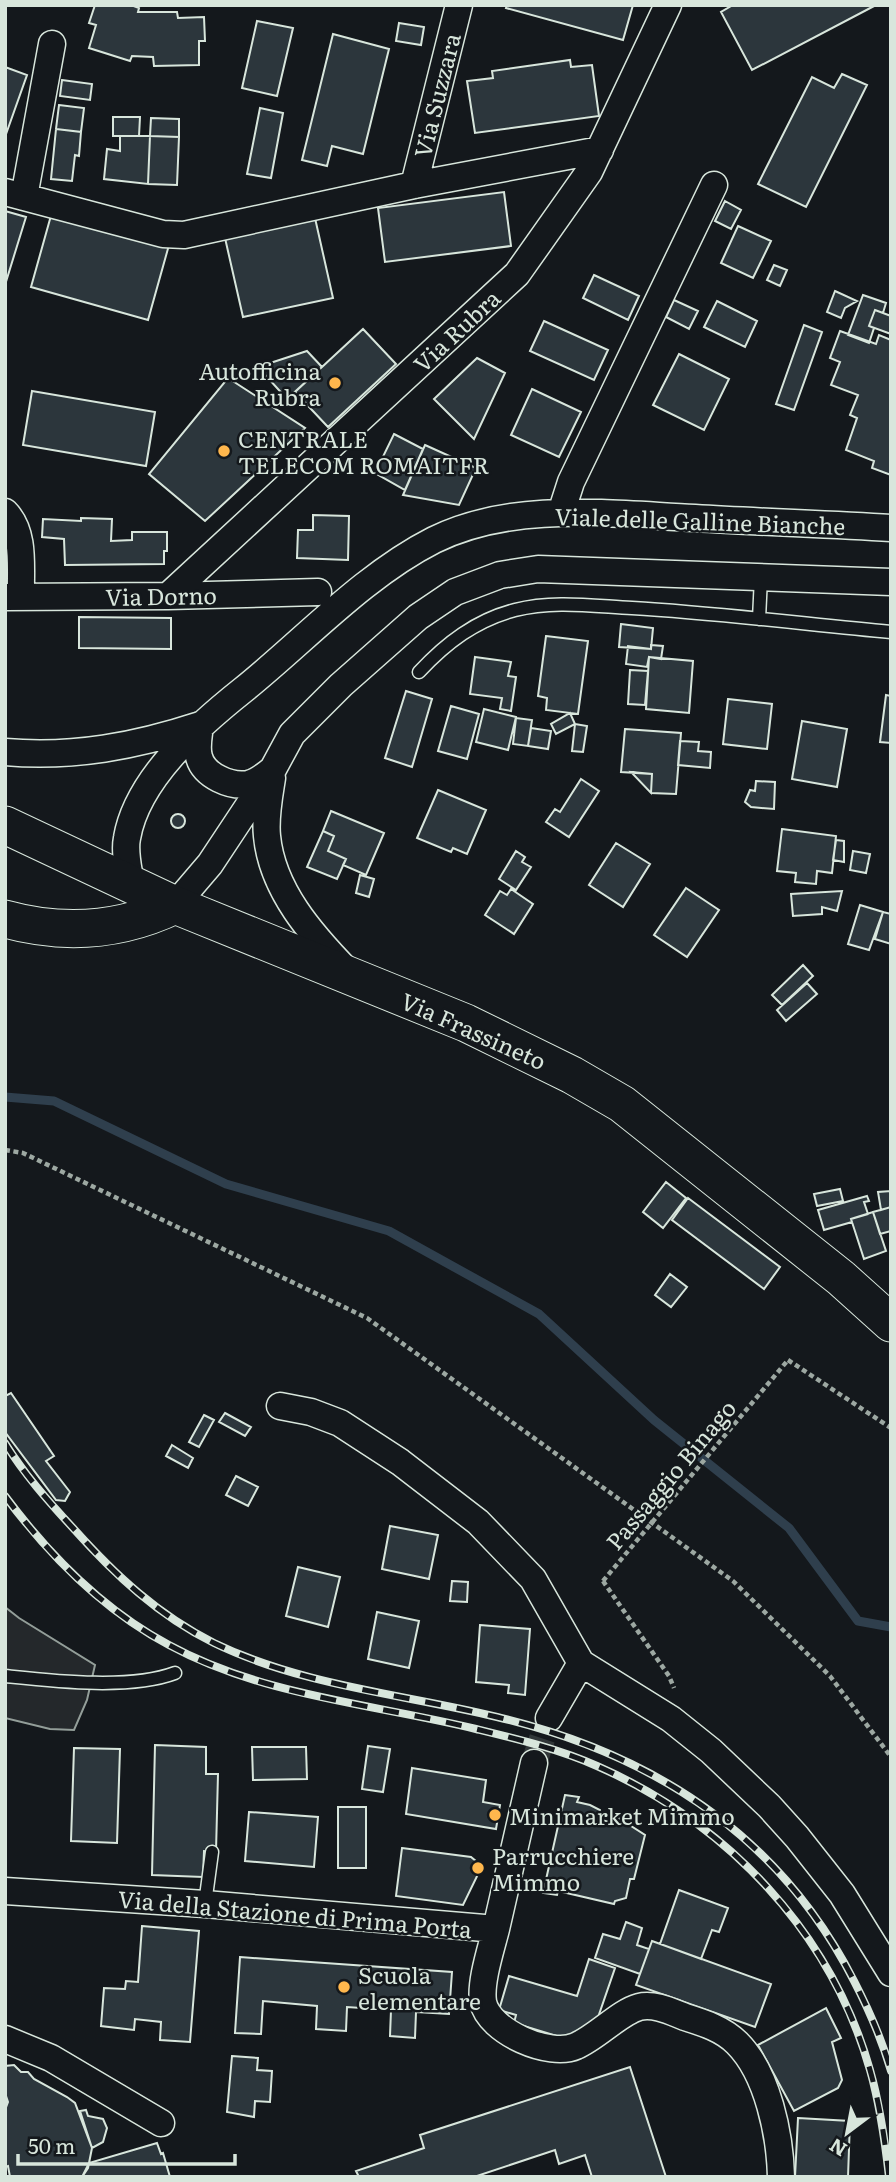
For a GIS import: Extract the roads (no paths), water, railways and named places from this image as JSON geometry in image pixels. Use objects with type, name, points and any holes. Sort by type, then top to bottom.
[{"type":"street","name":"Via Suzzara","points":[[414,185],[459,5]]},
{"type":"street","name":"Via Rubra","points":[[169,596],[517,274],[589,172],[668,5]]},
{"type":"street","points":[[52,44],[15,195],[163,234],[184,235],[414,185],[600,150]]},
{"type":"street","points":[[561,513],[571,482],[714,185]]},
{"type":"street","points":[[5,512],[15,522],[19,540],[13,597]]},
{"type":"street","name":"Viale delle Galline Bianche","points":[[131,885],[127,838],[136,812],[155,780],[200,725],[353,596],[412,552],[447,534],[483,523],[561,513],[891,528]]},
{"type":"street","points":[[5,919],[58,929],[90,929],[144,918],[175,905],[210,864],[273,769],[292,734],[357,670],[435,604],[482,580],[538,569],[891,582]]},
{"type":"street","name":"Via Dorno","points":[[13,597],[318,592]]},
{"type":"street","points":[[200,725],[198,757],[207,771],[226,782],[249,784],[258,781],[273,769]]},
{"type":"street","name":"Viale delle Galline Bianche","points":[[5,752],[40,754],[108,749],[200,725]]},
{"type":"street","points":[[273,769],[266,818],[274,869],[289,900],[302,918],[333,957],[356,979]]},
{"type":"street","name":"Via Frassineto","points":[[5,825],[175,905],[522,1048],[622,1104],[841,1278],[891,1323]]},
{"type":"street","points":[[280,1406],[311,1412],[340,1423],[400,1462],[473,1517],[533,1579],[581,1662],[671,1719],[737,1774],[797,1837],[857,1916],[891,1973]]},
{"type":"street","points":[[549,1718],[581,1662]]},
{"type":"street","points":[[496,1929],[534,1763]]},
{"type":"street","name":"Via della Stazione di Prima Porta","points":[[5,1891],[205,1904],[496,1929],[483,1987],[483,2001],[489,2015],[517,2038],[543,2047],[568,2048],[598,2034],[633,2010],[644,2006],[667,2010],[710,2026],[736,2043],[749,2057],[763,2087],[779,2143],[781,2177]]},
{"type":"street","points":[[5,2039],[51,2058],[161,2123]]},
{"type":"lane","points":[[759,619],[761,577]]},
{"type":"lane","points":[[419,672],[436,653],[480,622],[517,609],[541,605],[664,610],[891,632]]},
{"type":"lane","points":[[5,1676],[80,1682],[150,1680],[175,1673]]},
{"type":"lane","points":[[205,1904],[212,1852]]},
{"type":"waterway","points":[[5,1097],[54,1101],[226,1184],[389,1231],[539,1314],[654,1420],[789,1528],[858,1621],[891,1627]]},
{"type":"tunnel","points":[[534,1763],[549,1718]]},
{"type":"railway","points":[[5,1443],[46,1497],[121,1578],[174,1620],[214,1643],[248,1658],[318,1679],[497,1717],[554,1733],[608,1753],[659,1779],[706,1809],[750,1844],[789,1884],[824,1930],[865,2003],[891,2071]]},
{"type":"railway","points":[[5,1496],[59,1560],[100,1598],[145,1631],[205,1662],[242,1676],[319,1697],[437,1720],[553,1749],[597,1766],[644,1790],[689,1818],[730,1851],[768,1888],[801,1928],[829,1972],[852,2020],[870,2070],[882,2123],[889,2177]]},
{"type":"place","name":"Autofficina Rubra","points":[[335,383]]},
{"type":"place","name":"CENTRALE TELECOM ROMAITFR","points":[[224,451]]},
{"type":"place","name":"Minimarket Mimmo","points":[[495,1815]]},
{"type":"place","name":"Parrucchiere Mimmo","points":[[478,1868]]},
{"type":"place","name":"Scuola elementare","points":[[344,1987]]}]
